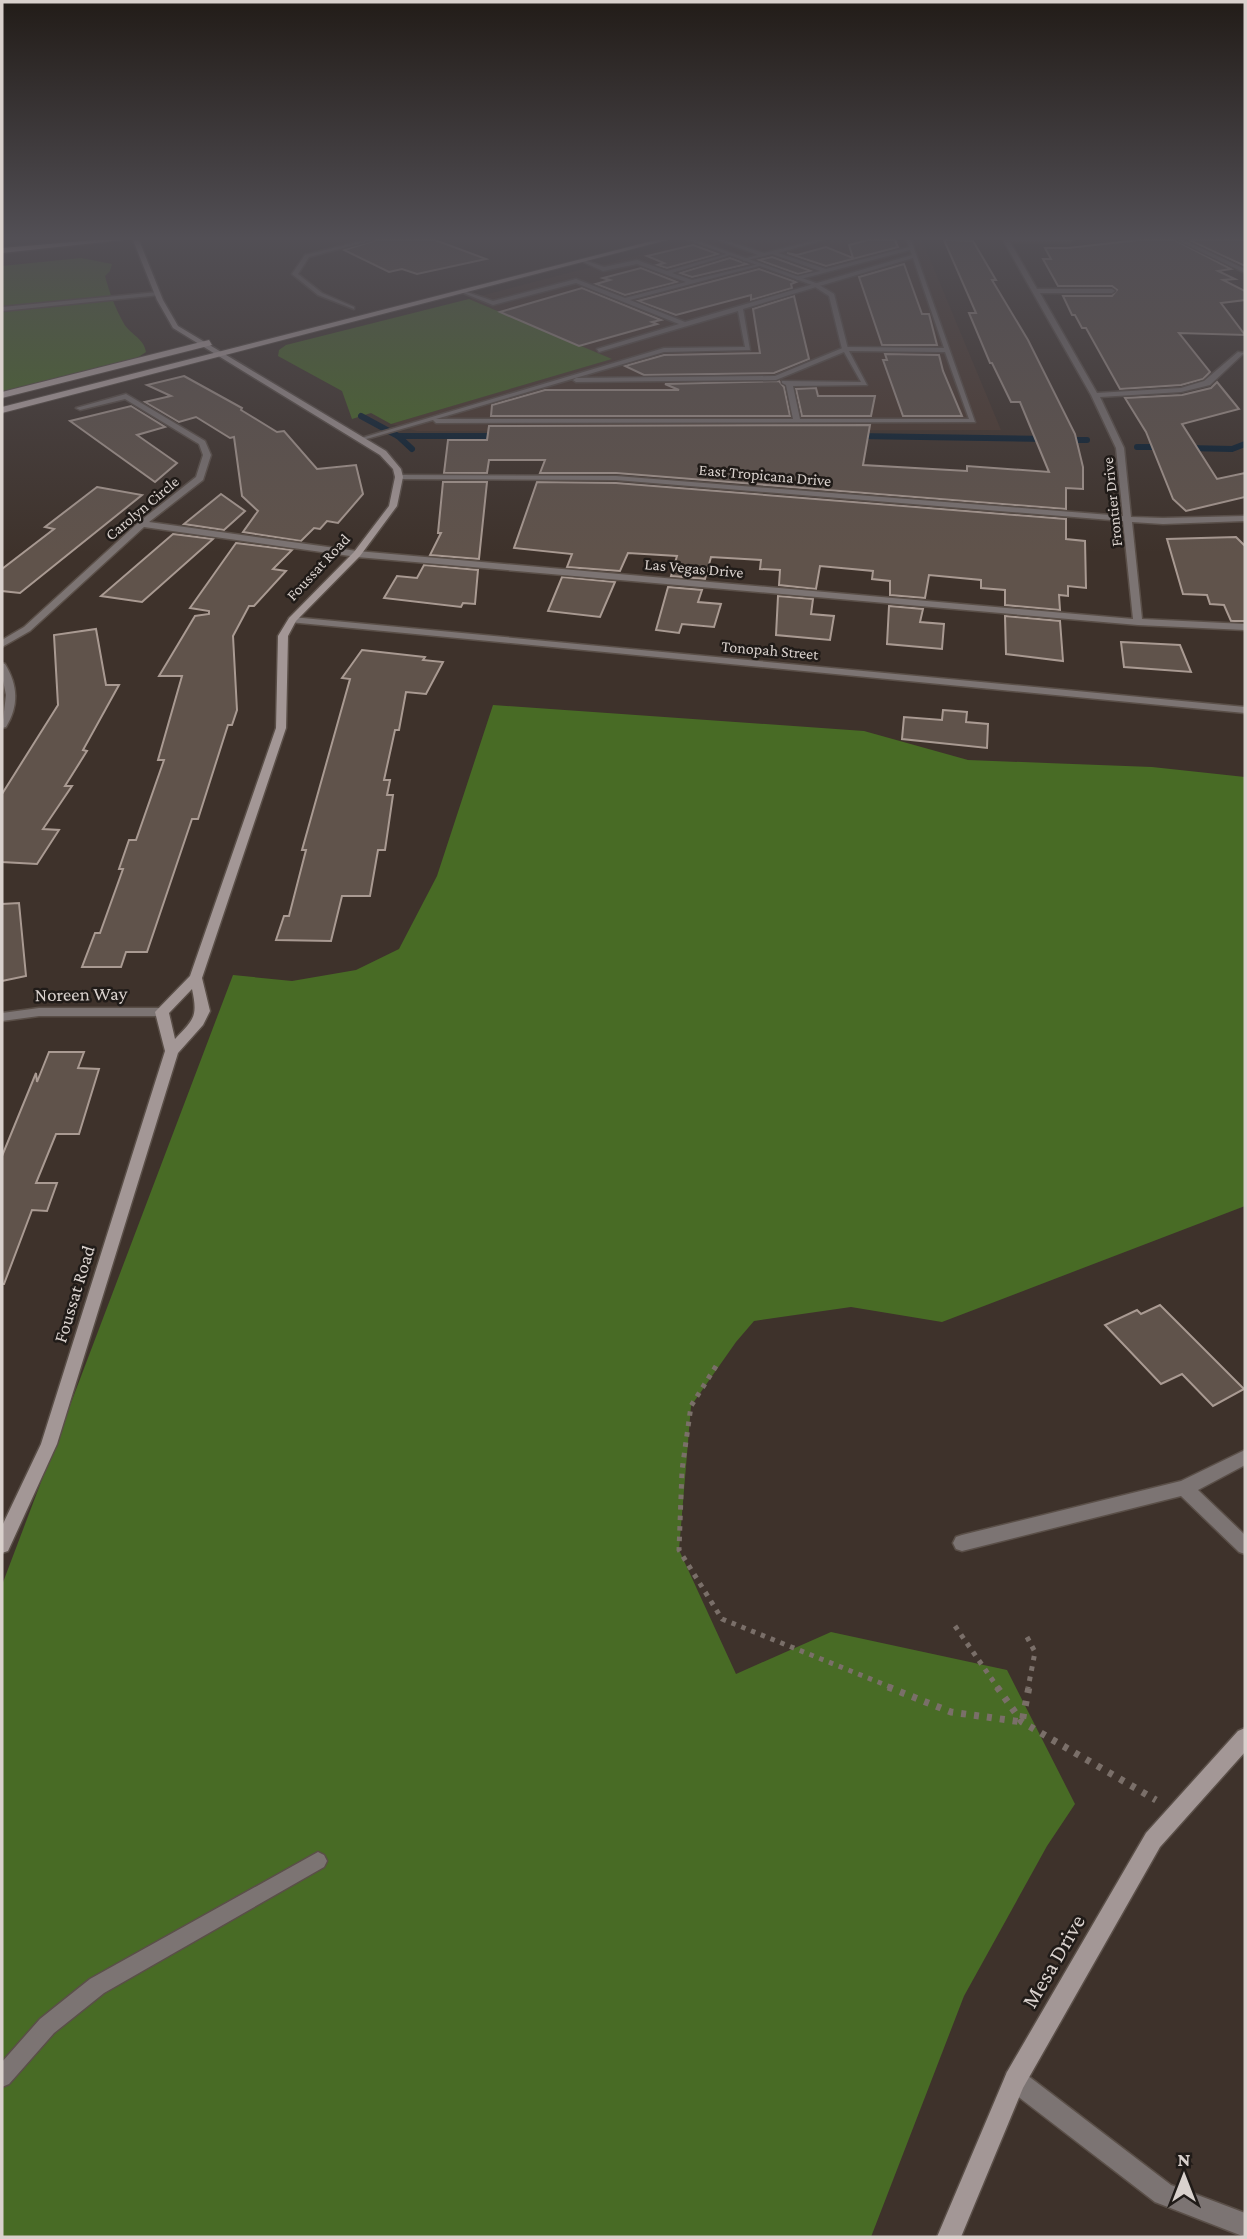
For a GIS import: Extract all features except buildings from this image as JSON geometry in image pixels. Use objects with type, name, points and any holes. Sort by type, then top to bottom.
[{"type":"main road","points":[[2,395],[202,344]]},
{"type":"main road","points":[[205,344],[383,453],[397,469],[399,477]]},
{"type":"main road","points":[[2,410],[253,344]]},
{"type":"main road","name":"Foussat Road","points":[[162,1012],[196,978],[281,728],[283,636],[292,620],[357,554],[393,506],[399,477]]},
{"type":"main road","name":"Foussat Road","points":[[2,1545],[49,1444],[172,1051],[198,1022],[202,1011],[196,978]]},
{"type":"main road","points":[[162,1012],[172,1051]]},
{"type":"main road","name":"Mesa Drive","points":[[949,2237],[1015,2080],[1153,1840],[1245,1738]]},
{"type":"street","points":[[844,344],[845,349]]},
{"type":"street","name":"Frontier Drive","points":[[1065,344],[1120,448],[1138,622]]},
{"type":"street","points":[[1094,395],[1181,390],[1207,383],[1240,353]]},
{"type":"street","name":"Carolyn Circle","points":[[2,644],[26,629],[142,524],[200,478],[207,455],[202,443],[126,396],[80,408]]},
{"type":"street","name":"East Tropicana Drive","points":[[399,477],[616,478],[1128,519],[1163,521],[1245,518]]},
{"type":"street","name":"Las Vegas Drive","points":[[142,524],[357,554],[1138,622],[1245,627]]},
{"type":"street","name":"Tonopah Street","points":[[292,620],[1245,710]]},
{"type":"street","points":[[2,666],[8,677],[11,701],[8,717],[2,725]]},
{"type":"street","name":"Noreen Way","points":[[2,1017],[39,1012],[162,1012]]},
{"type":"street","points":[[962,1543],[1184,1488],[1245,1457]]},
{"type":"street","points":[[1184,1488],[1245,1546]]},
{"type":"street","points":[[1015,2080],[1164,2194],[1245,2225]]},
{"type":"lane","points":[[599,350],[617,344]]},
{"type":"lane","points":[[361,439],[664,350],[748,349],[747,344]]},
{"type":"lane","points":[[420,422],[973,421],[946,344]]},
{"type":"lane","points":[[561,380],[776,378],[845,349],[948,350]]},
{"type":"lane","points":[[776,378],[789,384],[865,384],[845,349]]},
{"type":"lane","points":[[789,384],[797,421]]},
{"type":"lane","points":[[2,2077],[47,2026],[97,1986],[318,1861]]},
{"type":"path","points":[[716,1367],[691,1406],[682,1470],[679,1550],[722,1619],[951,1712],[1022,1722],[1178,1813]]},
{"type":"path","points":[[955,1626],[1022,1722]]},
{"type":"path","points":[[1022,1722],[1035,1652],[1027,1637]]},
{"type":"shaded area","points":[[577,344],[965,344],[1001,430],[417,431],[391,424],[611,359]]},
{"type":"green space","points":[[2,344],[143,344],[145,347],[146,352],[137,358],[2,392]]},
{"type":"green space","points":[[577,344],[612,359],[391,424],[371,413],[352,419],[342,391],[278,356],[279,350],[286,345]]},
{"type":"green space","points":[[493,705],[864,731],[968,760],[1152,767],[1245,777],[1245,1206],[942,1322],[851,1307],[754,1321],[691,1406],[679,1550],[736,1674],[831,1632],[1007,1670],[1075,1804],[1047,1846],[964,1996],[871,2237],[2,2237],[2,1585],[233,975],[292,981],[356,970],[399,949],[437,876]]},
{"type":"waterway","points":[[361,416],[398,436]]},
{"type":"waterway","points":[[398,436],[499,436]]},
{"type":"waterway","points":[[398,436],[412,449]]},
{"type":"waterway","points":[[857,436],[1048,439]]},
{"type":"waterway","points":[[1063,440],[1087,440]]},
{"type":"waterway","points":[[1187,448],[1232,449],[1245,444]]},
{"type":"waterway","points":[[1137,447],[1165,447]]}]
